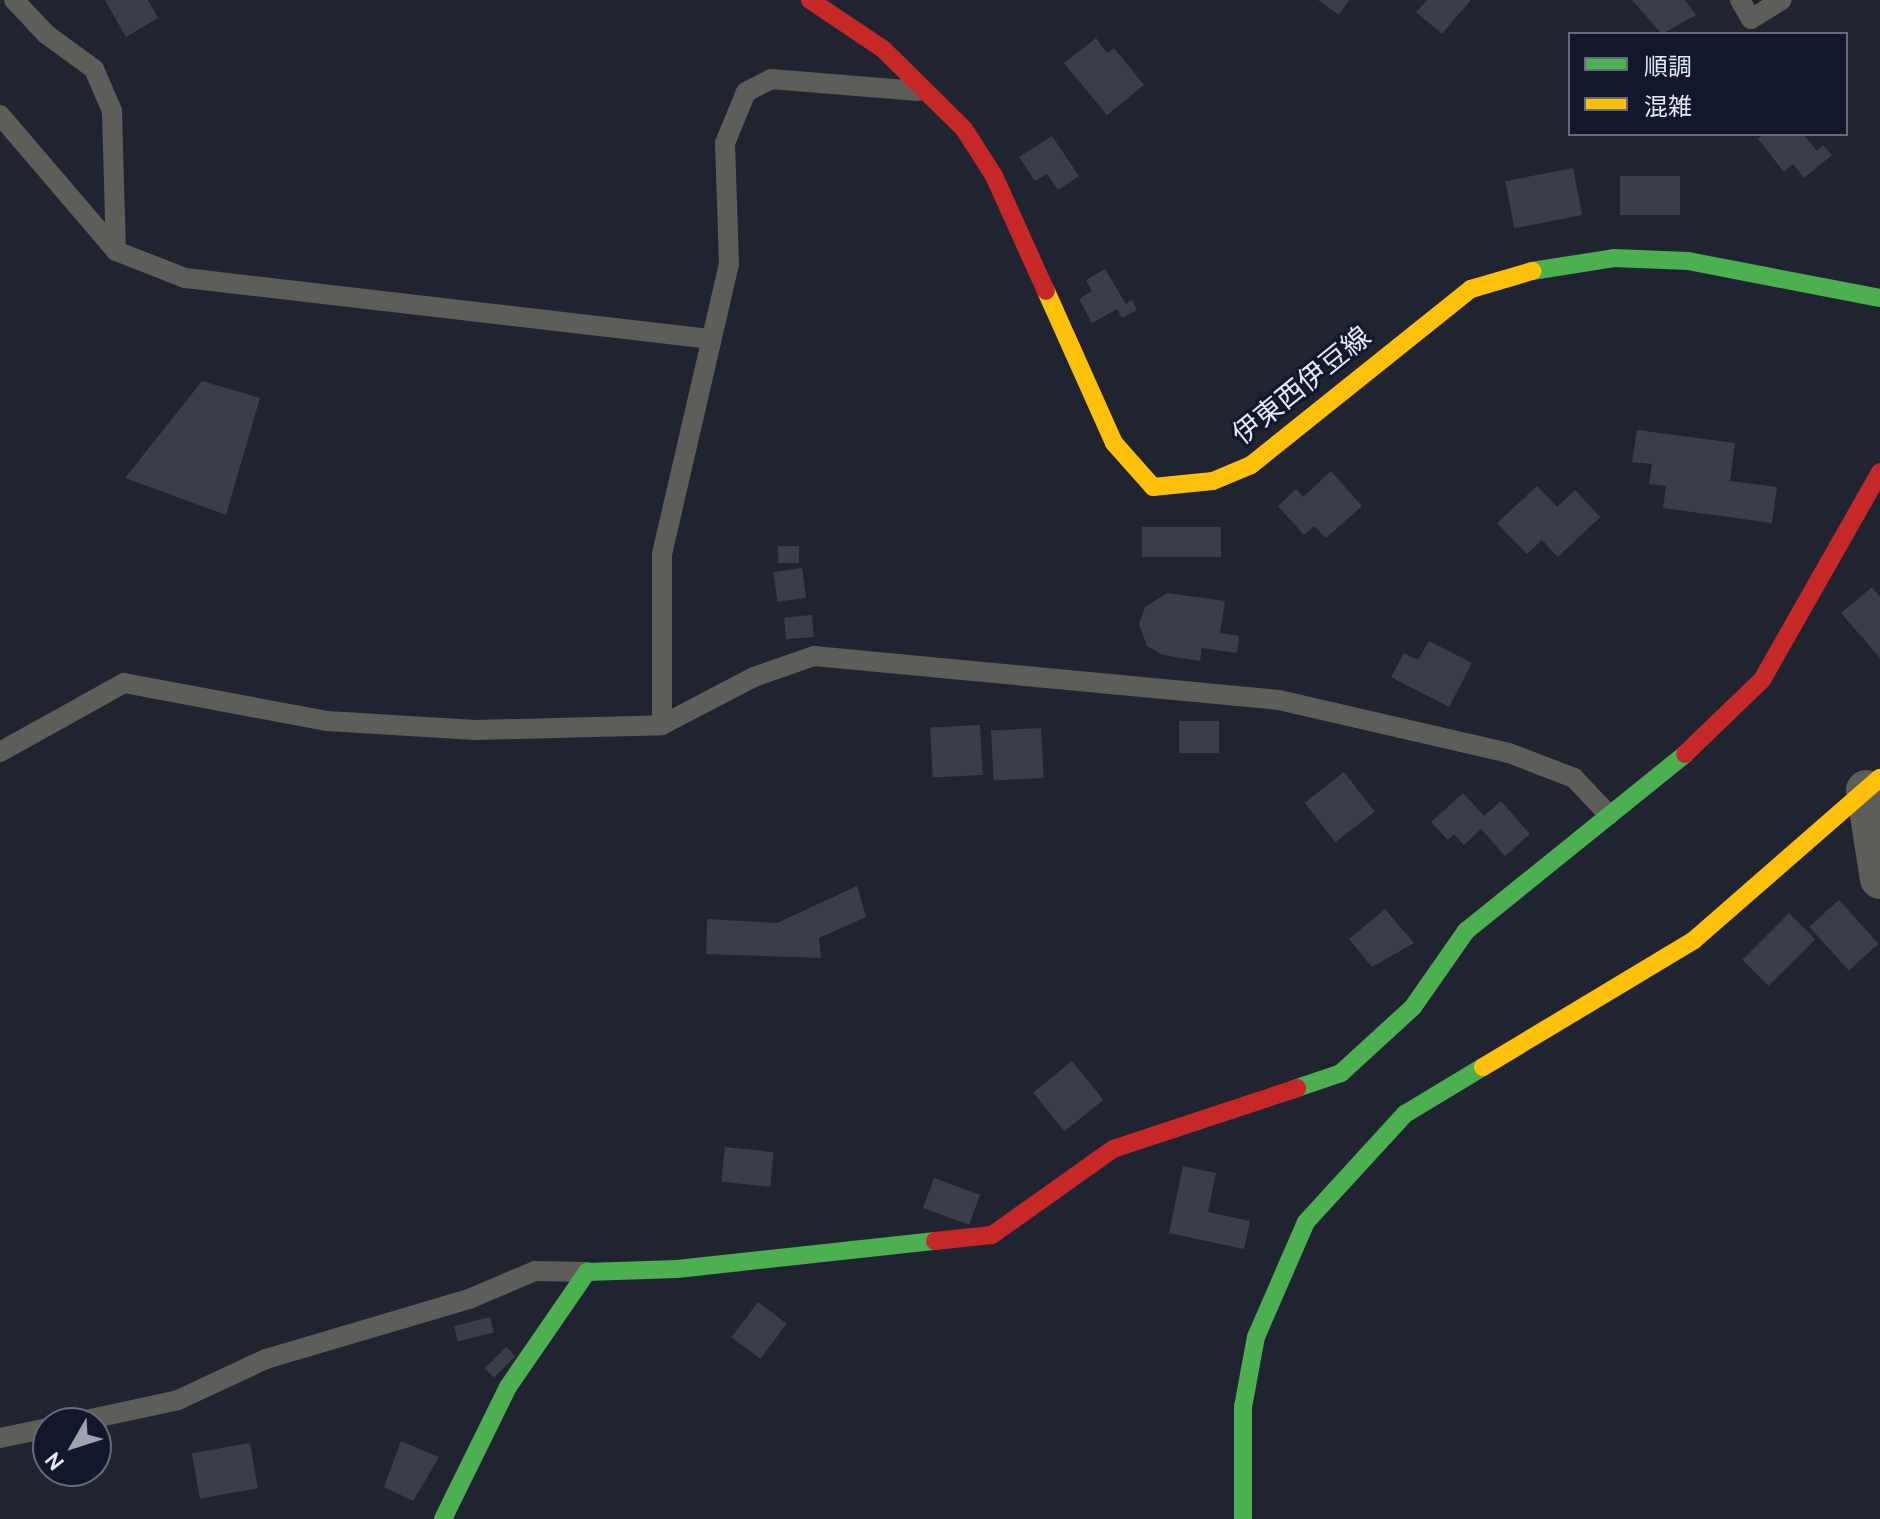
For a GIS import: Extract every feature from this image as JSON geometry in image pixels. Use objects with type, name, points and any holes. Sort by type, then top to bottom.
[{"type":"street","name":"伊東西伊豆線","points":[[810,0],[932,92],[994,176],[1094,404],[1131,469],[1153,487],[1183,488],[1251,465],[1420,325],[1471,289],[1523,273],[1614,258],[1688,261],[1880,298]]},
{"type":"street","points":[[443,1519],[508,1387],[587,1272],[677,1269],[992,1235],[1113,1149],[1341,1073],[1413,1007],[1466,931],[1724,723],[1762,680],[1880,472]]},
{"type":"street","points":[[1873,784],[1880,879]]},
{"type":"street","points":[[1243,1519],[1243,1407],[1256,1337],[1306,1222],[1405,1114],[1694,940],[1873,784]]},
{"type":"lane","points":[[14,0],[46,34],[94,69],[112,111],[116,251]]},
{"type":"lane","points":[[1740,0],[1751,19],[1782,0]]},
{"type":"lane","points":[[662,725],[662,554],[729,264],[725,143],[746,92],[771,79],[932,92]]},
{"type":"lane","points":[[0,115],[116,251],[185,278],[711,339]]},
{"type":"lane","points":[[0,752],[124,683],[327,721],[476,730],[662,725],[754,677],[814,656],[1279,700],[1509,753],[1574,778],[1609,815]]},
{"type":"lane","points":[[112,1414],[178,1400],[266,1359],[469,1299],[535,1271],[587,1272]]},
{"type":"lane","points":[[0,1438],[32,1431]]},
{"type":"building","points":[[105,0],[148,0],[158,18],[126,37]]},
{"type":"building","points":[[1318,0],[1349,0],[1339,15]]},
{"type":"building","points":[[1427,0],[1471,0],[1442,34],[1416,12]]},
{"type":"building","points":[[1632,0],[1685,0],[1696,15],[1660,32]]},
{"type":"building","points":[[1096,38],[1107,53],[1114,48],[1144,85],[1107,115],[1064,63]]},
{"type":"building","points":[[1052,136],[1079,176],[1058,190],[1047,174],[1035,181],[1019,157]]},
{"type":"building","points":[[1761,136],[1805,136],[1817,151],[1823,145],[1832,155],[1804,178],[1793,164],[1784,172],[1758,139]]},
{"type":"building","points":[[1573,168],[1582,215],[1514,228],[1505,181]]},
{"type":"building","points":[[1620,176],[1680,176],[1680,215],[1620,215]]},
{"type":"building","points":[[1105,269],[1126,304],[1132,300],[1137,310],[1122,318],[1117,309],[1092,323],[1079,299],[1092,291],[1086,280]]},
{"type":"building","points":[[202,381],[260,398],[226,515],[125,478]]},
{"type":"building","points":[[1637,430],[1735,443],[1730,481],[1777,487],[1772,523],[1663,508],[1666,486],[1649,484],[1652,464],[1632,462]]},
{"type":"building","points":[[1331,471],[1362,506],[1326,538],[1314,526],[1304,535],[1278,506],[1296,489],[1303,497]]},
{"type":"building","points":[[1537,486],[1557,507],[1575,490],[1600,517],[1558,557],[1542,540],[1527,554],[1497,523]]},
{"type":"building","points":[[1142,527],[1221,527],[1221,557],[1142,557]]},
{"type":"building","points":[[778,546],[799,546],[799,563],[778,563]]},
{"type":"building","points":[[802,568],[806,598],[777,602],[773,572]]},
{"type":"building","points":[[1872,587],[1880,597],[1880,658],[1841,613]]},
{"type":"building","points":[[1167,593],[1225,601],[1220,633],[1239,636],[1237,653],[1202,648],[1200,661],[1163,655],[1147,646],[1139,624],[1145,607]]},
{"type":"building","points":[[812,615],[814,637],[786,639],[784,617]]},
{"type":"building","points":[[1429,641],[1472,663],[1449,707],[1391,677],[1404,653],[1418,660]]},
{"type":"building","points":[[1179,721],[1219,721],[1219,753],[1179,753]]},
{"type":"building","points":[[980,725],[983,775],[933,778],[930,728]]},
{"type":"building","points":[[1041,728],[1044,778],[994,781],[991,731]]},
{"type":"building","points":[[1344,772],[1375,811],[1335,842],[1305,803]]},
{"type":"building","points":[[1463,793],[1484,816],[1501,801],[1530,834],[1505,856],[1481,829],[1464,845],[1454,834],[1448,840],[1431,822]]},
{"type":"building","points":[[857,886],[866,917],[819,938],[821,958],[706,954],[707,919],[777,923]]},
{"type":"building","points":[[1839,900],[1878,944],[1849,971],[1809,927]]},
{"type":"building","points":[[1385,909],[1414,943],[1372,967],[1349,939]]},
{"type":"building","points":[[1789,913],[1815,939],[1768,986],[1742,960]]},
{"type":"building","points":[[1072,1061],[1103,1100],[1065,1131],[1033,1092]]},
{"type":"building","points":[[725,1147],[774,1152],[770,1187],[721,1182]]},
{"type":"building","points":[[1183,1166],[1216,1173],[1208,1212],[1250,1221],[1244,1249],[1169,1233]]},
{"type":"building","points":[[934,1178],[980,1195],[969,1225],[923,1208]]},
{"type":"building","points":[[758,1302],[787,1324],[760,1359],[732,1337]]},
{"type":"building","points":[[490,1317],[494,1333],[458,1341],[454,1326]]},
{"type":"building","points":[[506,1347],[515,1356],[494,1377],[485,1368]]},
{"type":"building","points":[[401,1441],[439,1457],[413,1501],[384,1487]]},
{"type":"building","points":[[250,1443],[258,1488],[200,1499],[192,1453]]},
{"type":"traffic: fast","points":[[1532,271],[1614,258],[1688,261],[1880,298]]},
{"type":"traffic: fast","points":[[1297,1088],[1341,1073],[1413,1007],[1466,931],[1685,754]]},
{"type":"traffic: fast","points":[[1243,1519],[1243,1407],[1256,1337],[1306,1222],[1405,1114],[1483,1067]]},
{"type":"traffic: fast","points":[[443,1519],[508,1387],[587,1272],[677,1269],[935,1241]]},
{"type":"traffic: slow","points":[[1046,291],[1114,443],[1153,487],[1213,481],[1251,465],[1471,289],[1532,271]]},
{"type":"traffic: slow","points":[[1483,1067],[1694,940],[1880,778]]},
{"type":"traffic: jam","points":[[810,0],[883,49],[964,129],[994,176],[1046,291]]},
{"type":"traffic: jam","points":[[1685,754],[1762,680],[1880,472]]},
{"type":"traffic: jam","points":[[935,1241],[992,1235],[1113,1149],[1297,1088]]}]
